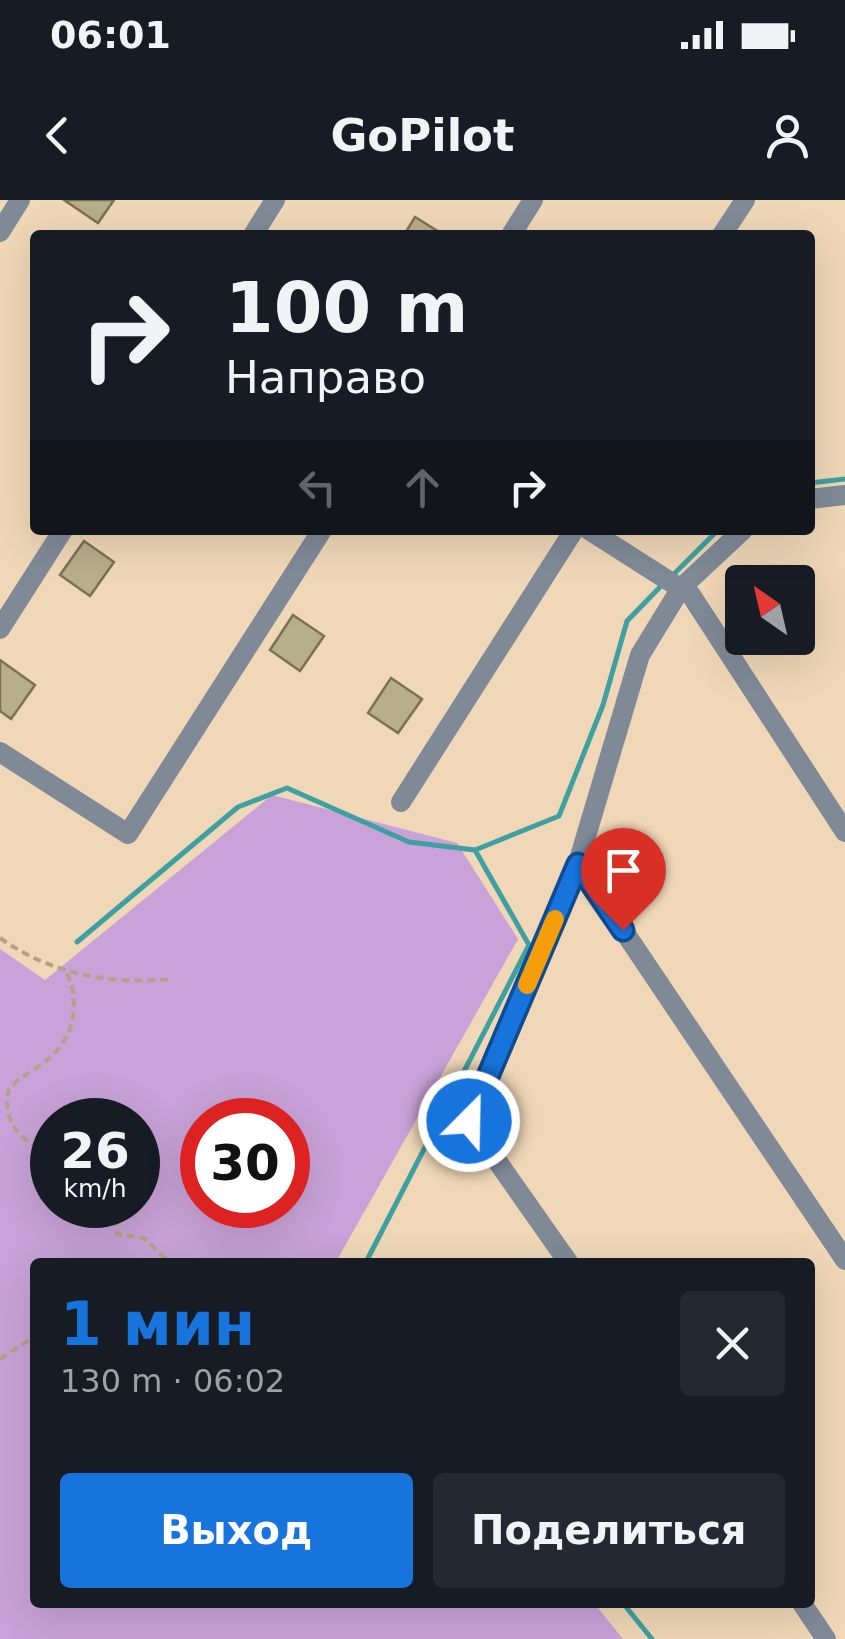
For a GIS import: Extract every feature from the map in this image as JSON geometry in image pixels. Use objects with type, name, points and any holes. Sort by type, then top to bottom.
[{"type":"street","points":[[0,232],[20,200]]},
{"type":"street","points":[[256,230],[275,200]]},
{"type":"street","points":[[514,230],[533,200]]},
{"type":"street","points":[[725,230],[745,200]]},
{"type":"street","points":[[815,498],[845,495]]},
{"type":"street","points":[[0,629],[61,535]]},
{"type":"street","points":[[0,752],[128,834],[319,535]]},
{"type":"street","points":[[400,802],[571,535]]},
{"type":"street","points":[[597,535],[691,594],[845,832]]},
{"type":"street","points":[[565,1258],[469,1121],[578,864],[640,655],[681,588],[738,535]]},
{"type":"street","points":[[578,864],[845,1260]]},
{"type":"street","points":[[806,1608],[826,1639]]},
{"type":"path","points":[[0,938],[66,972],[93,978],[171,978]]},
{"type":"path","points":[[30,1145],[20,1143],[6,1124],[2,1110],[8,1090],[48,1060],[68,1032],[76,1002],[66,972]]},
{"type":"path","points":[[117,1228],[117,1234],[144,1238],[165,1258]]},
{"type":"path","points":[[0,1359],[30,1339]]},
{"type":"shaded area","points":[[272,795],[457,843],[518,939],[338,1258],[30,1258],[30,1608],[598,1608],[623,1639],[0,1639],[0,949],[45,980]]},
{"type":"building","points":[[64,200],[114,200],[98,223]]},
{"type":"building","points":[[415,217],[436,230],[407,230]]},
{"type":"building","points":[[84,541],[114,562],[90,596],[60,575]]},
{"type":"building","points":[[293,615],[324,636],[300,671],[270,650]]},
{"type":"building","points":[[0,660],[35,685],[11,719],[0,711]]},
{"type":"building","points":[[391,678],[422,699],[398,733],[368,713]]},
{"type":"waterway","points":[[815,482],[845,479]]},
{"type":"waterway","points":[[671,577],[713,535]]},
{"type":"waterway","points":[[77,942],[238,807],[287,788],[409,842],[475,850],[559,816],[603,705],[627,621],[663,584]]},
{"type":"waterway","points":[[368,1258],[529,945],[475,850]]},
{"type":"waterway","points":[[627,1608],[652,1639]]},
{"type":"slow traffic","points":[[527,985],[555,919]]},
{"type":"route","points":[[469,1121],[578,864],[623,930]]}]
